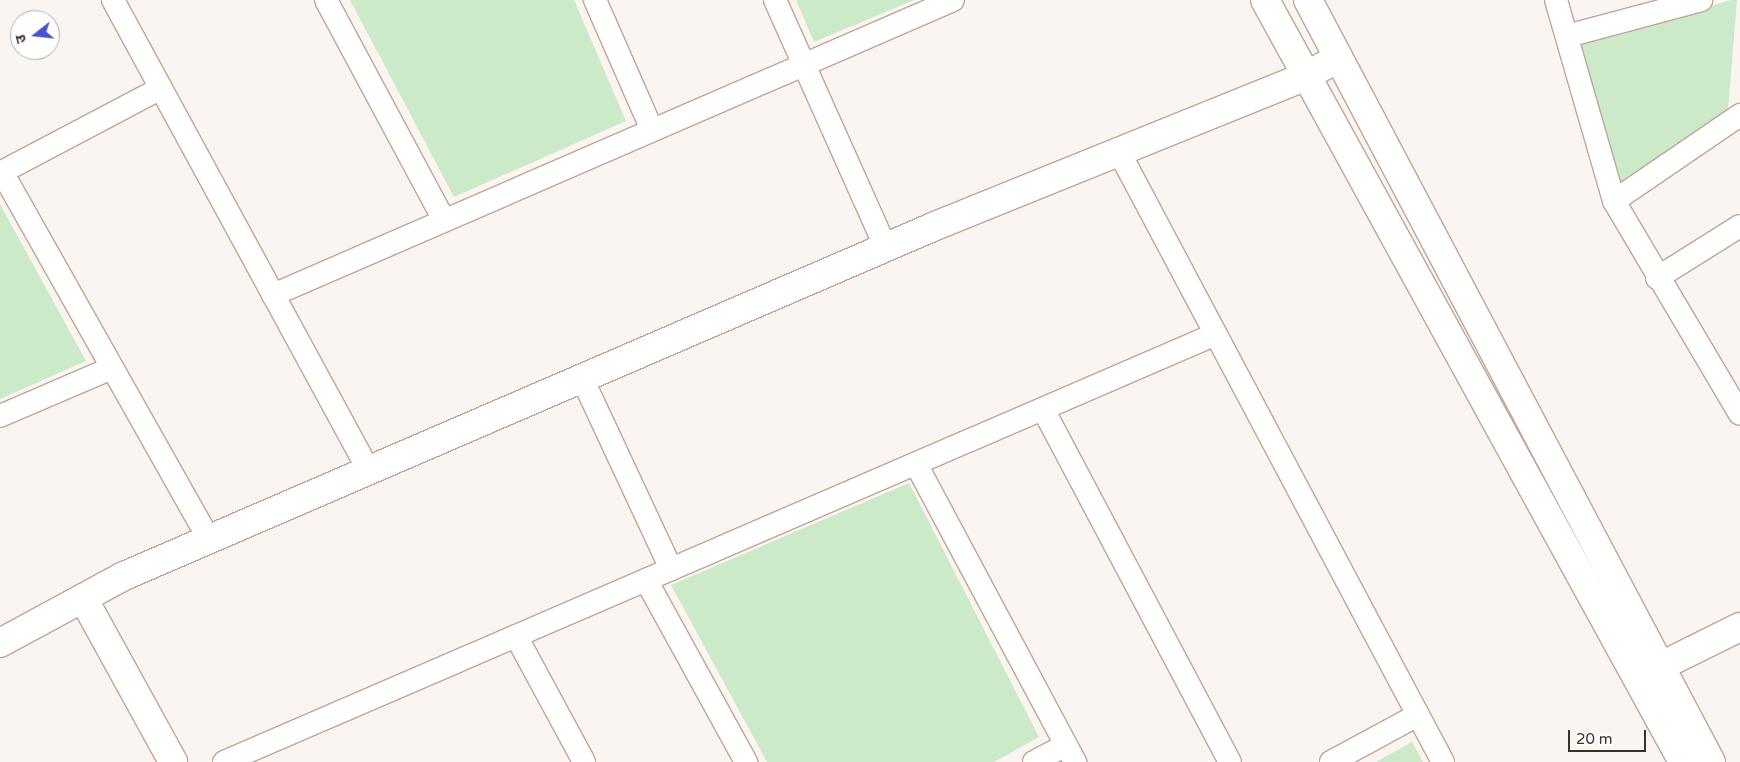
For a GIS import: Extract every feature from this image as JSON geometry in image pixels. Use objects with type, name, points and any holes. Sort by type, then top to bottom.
[{"type":"street","points":[[114,0],[369,471]]},
{"type":"street","points":[[326,0],[444,220]]},
{"type":"street","points":[[595,0],[652,130]]},
{"type":"street","points":[[775,0],[886,248]]},
{"type":"street","points":[[273,295],[953,0]]},
{"type":"street","points":[[1265,0],[1304,77],[1650,675],[1710,762]]},
{"type":"street","points":[[1308,0],[1336,59],[1650,675],[1683,762]]},
{"type":"street","points":[[1556,0],[1614,201],[1740,414]]},
{"type":"street","points":[[1566,36],[1701,0]]},
{"type":"street","points":[[0,643],[83,598],[209,540],[886,248],[1118,150],[1304,77],[1336,59]]},
{"type":"street","points":[[161,88],[1,172],[209,540]]},
{"type":"street","points":[[1614,201],[1740,115]]},
{"type":"street","points":[[1118,150],[1442,762]]},
{"type":"street","points":[[1658,278],[1740,226]]},
{"type":"street","points":[[224,762],[1216,334]]},
{"type":"street","points":[[0,416],[112,368]]},
{"type":"street","points":[[582,378],[671,569]]},
{"type":"street","points":[[1044,409],[1230,762]]},
{"type":"street","points":[[916,464],[1070,754],[1034,762]]},
{"type":"street","points":[[646,580],[746,762]]},
{"type":"street","points":[[83,598],[173,762]]},
{"type":"street","points":[[1650,675],[1740,627]]},
{"type":"street","points":[[516,636],[581,761]]},
{"type":"street","points":[[1331,762],[1418,716]]},
{"type":"green space","points":[[350,0],[574,0],[626,121],[454,197]]},
{"type":"green space","points":[[796,0],[914,0],[814,42]]},
{"type":"green space","points":[[1731,0],[1737,0],[1728,110],[1620,182],[1580,43]]},
{"type":"green space","points":[[0,204],[86,361],[0,399]]},
{"type":"green space","points":[[909,483],[1039,737],[994,762],[767,762],[671,585]]},
{"type":"green space","points":[[1412,742],[1423,762],[1376,762]]}]
